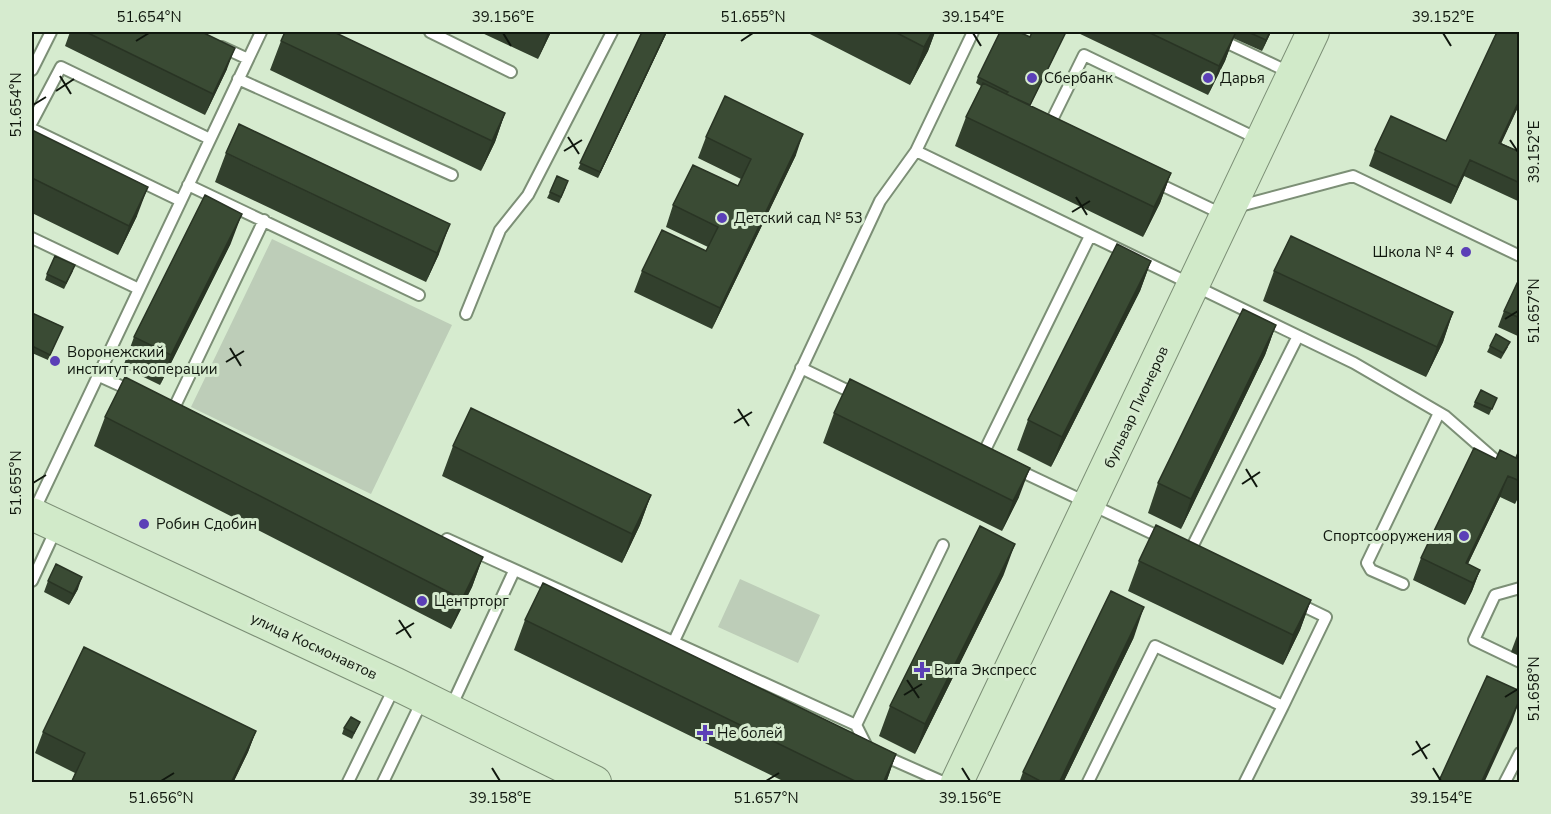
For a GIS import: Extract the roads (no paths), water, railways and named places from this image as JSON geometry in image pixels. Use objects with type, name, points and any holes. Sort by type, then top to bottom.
[{"type":"street","name":"бульвар Пионеров","points":[[957,783],[1313,32]]},
{"type":"street","name":"улица Космонавтов","points":[[40,518],[423,697],[595,783]]},
{"type":"lane","points":[[32,70],[51,32]]},
{"type":"lane","points":[[32,581],[40,518],[99,376],[261,32]]},
{"type":"lane","points":[[430,32],[511,72]]},
{"type":"lane","points":[[466,314],[500,230],[528,195],[612,32]]},
{"type":"lane","points":[[674,641],[879,201],[916,151],[973,32]]},
{"type":"lane","points":[[1204,32],[1293,74]]},
{"type":"lane","points":[[209,41],[248,59]]},
{"type":"lane","points":[[1058,135],[1048,130],[1084,54],[1261,140]]},
{"type":"lane","points":[[32,123],[61,67],[210,139]]},
{"type":"lane","points":[[238,78],[452,175]]},
{"type":"lane","points":[[32,129],[181,201]]},
{"type":"lane","points":[[916,151],[1297,338],[1354,363],[1439,413],[1501,465],[1520,477]]},
{"type":"lane","points":[[1143,176],[1227,212],[1353,176],[1520,256]]},
{"type":"lane","points":[[188,185],[419,295]]},
{"type":"lane","points":[[184,415],[168,407],[264,220]]},
{"type":"lane","points":[[994,459],[1090,236]]},
{"type":"lane","points":[[32,238],[140,289]]},
{"type":"lane","points":[[973,449],[1090,506],[1196,553],[1297,338]]},
{"type":"lane","points":[[801,369],[865,399]]},
{"type":"lane","points":[[99,376],[142,395]]},
{"type":"lane","points":[[1403,584],[1371,570],[1367,563],[1439,413]]},
{"type":"lane","points":[[440,536],[856,724],[867,749],[943,783]]},
{"type":"lane","points":[[856,724],[943,545]]},
{"type":"lane","points":[[348,783],[423,697],[514,571]]},
{"type":"lane","points":[[1520,588],[1495,595],[1474,640],[1520,663]]},
{"type":"lane","points":[[1245,783],[1326,617],[1285,597]]},
{"type":"lane","points":[[1088,783],[1155,646],[1283,706]]},
{"type":"lane","points":[[383,783],[423,697]]},
{"type":"lane","points":[[1505,783],[1520,753]]},
{"type":"place","name":"Сбербанк","points":[[1032,78]]},
{"type":"place","name":"Дарья","points":[[1208,78]]},
{"type":"place","name":"Детский сад № 53","points":[[722,218]]},
{"type":"place","name":"Школа № 4","points":[[1466,252]]},
{"type":"place","name":"Воронежский институт кооперации","points":[[55,361]]},
{"type":"place","name":"Робин Сдобин","points":[[144,524]]},
{"type":"place","name":"Спортсооружения","points":[[1464,536]]},
{"type":"place","name":"Центрторг","points":[[422,601]]},
{"type":"place","name":"Вита Экспресс","points":[[922,670]]},
{"type":"place","name":"Не болей","points":[[705,733]]}]
